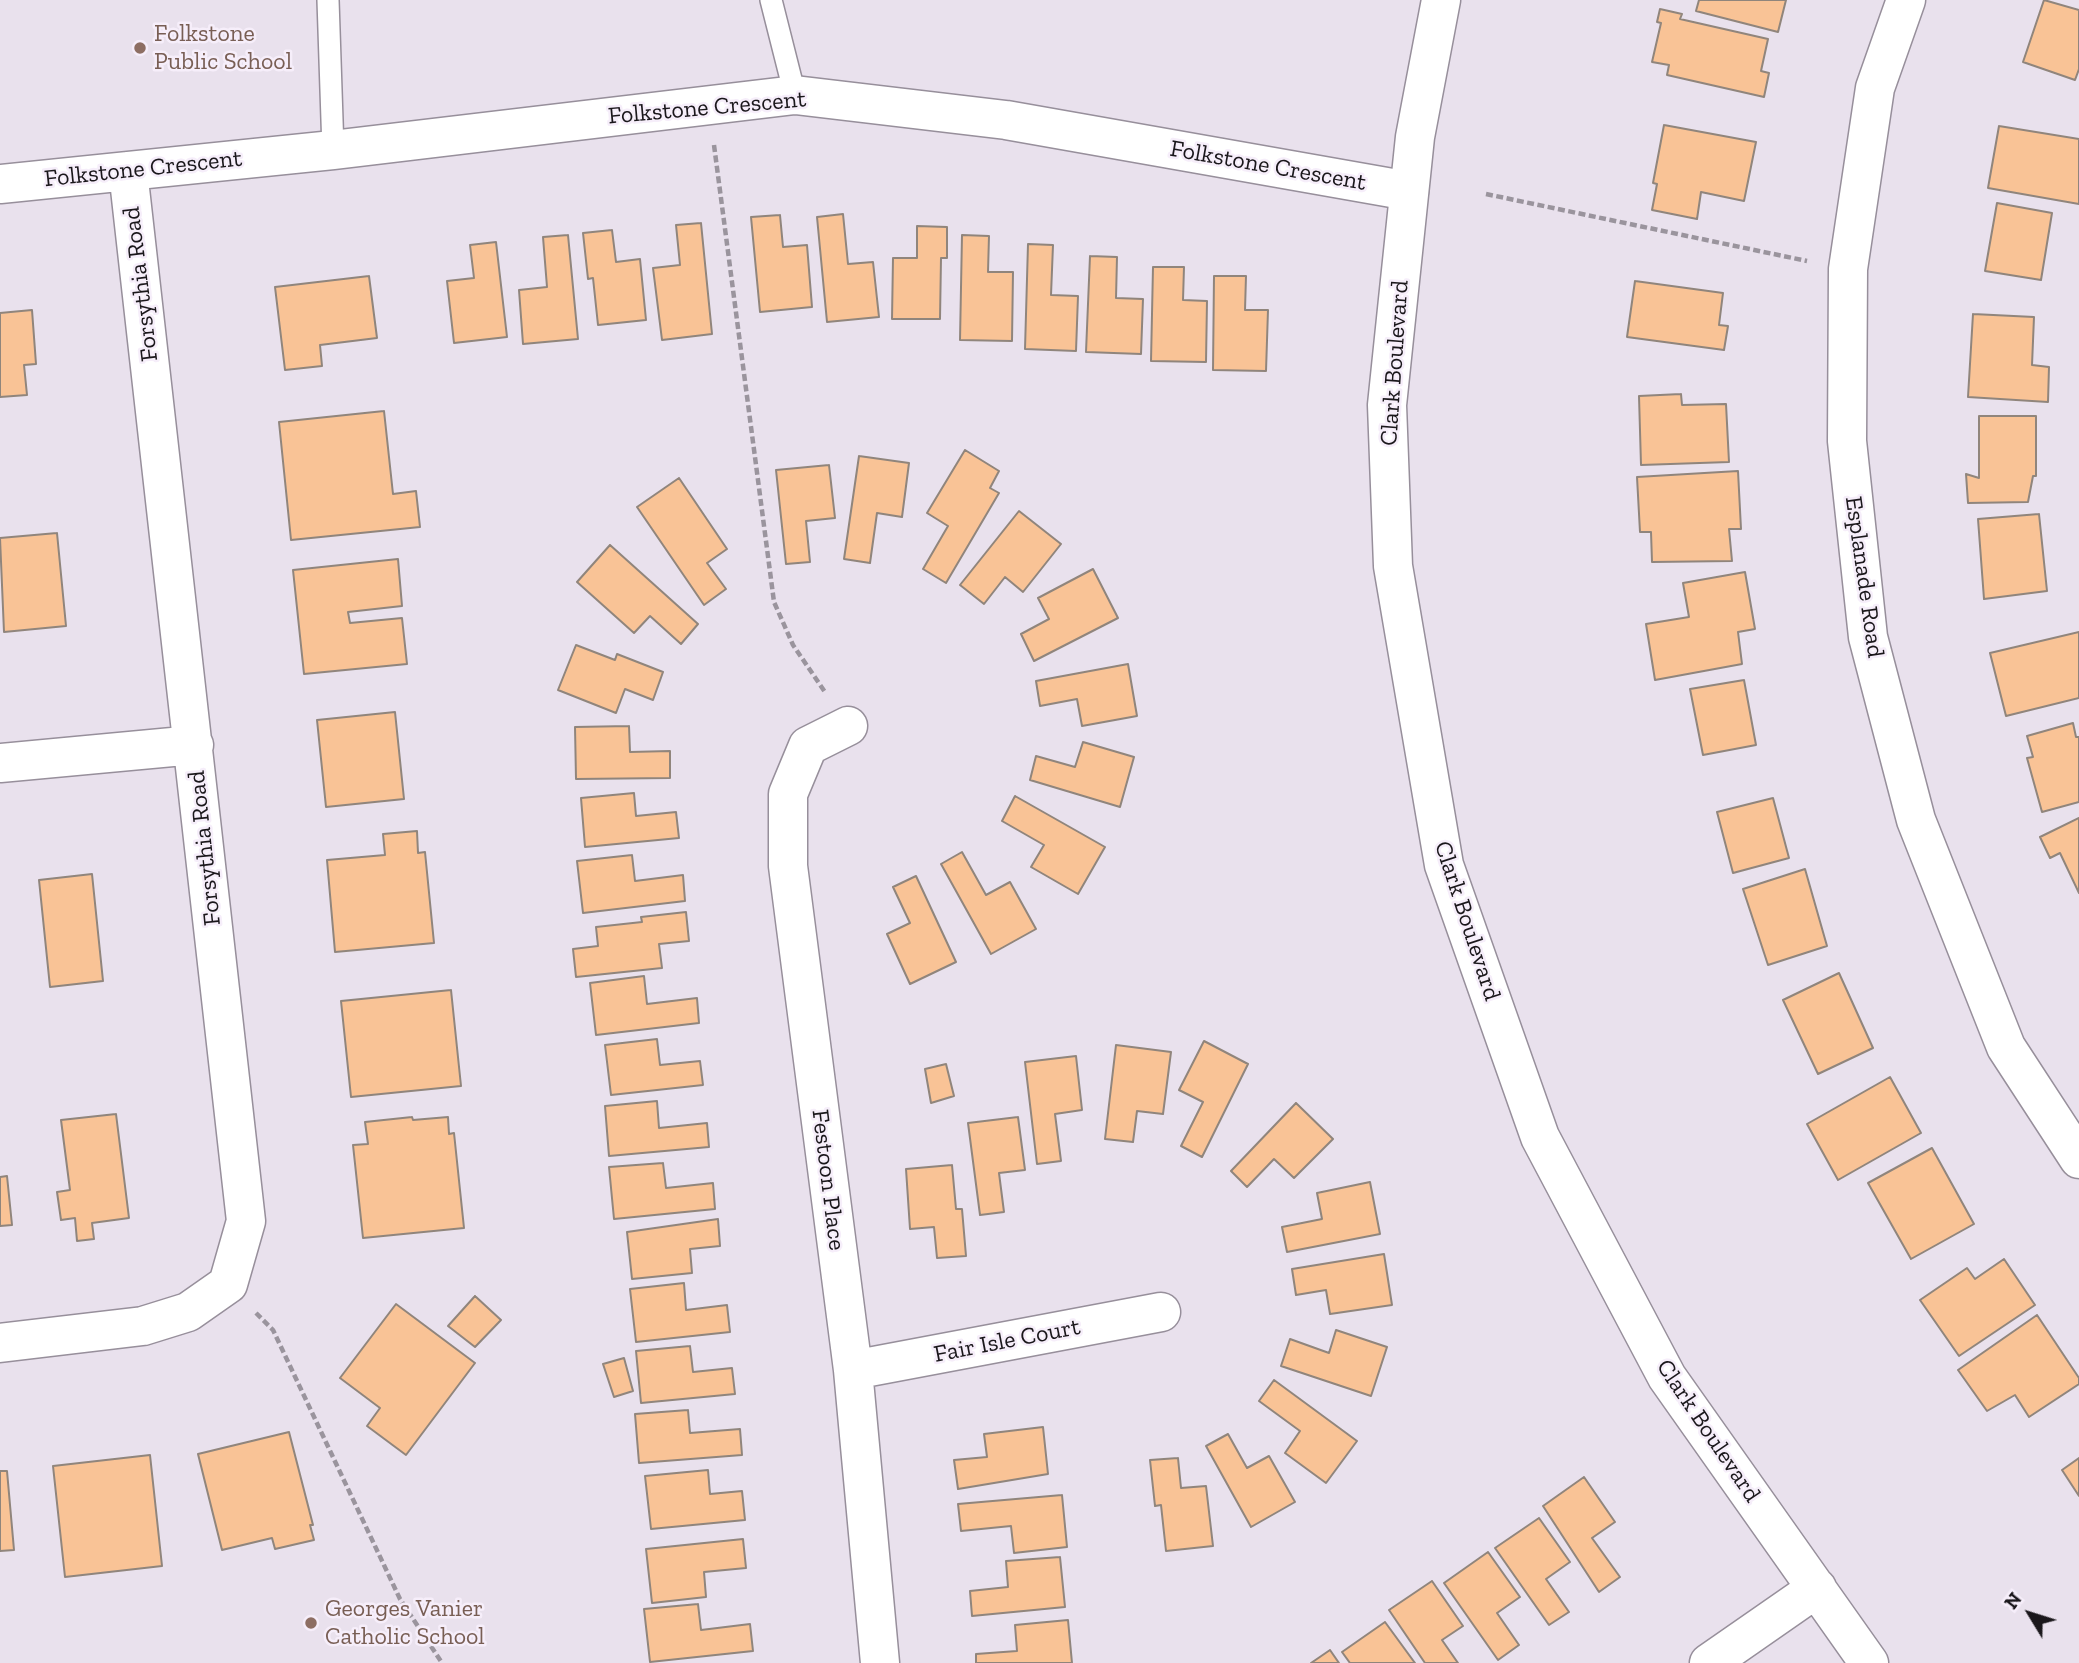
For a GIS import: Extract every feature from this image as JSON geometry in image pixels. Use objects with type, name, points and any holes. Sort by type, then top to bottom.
[{"type":"street","name":"Clark Boulevard","points":[[1441,0],[1415,137],[1387,405],[1393,566],[1444,866],[1540,1137],[1667,1377],[1868,1663]]},
{"type":"street","name":"Esplanade Road","points":[[1906,0],[1875,88],[1848,269],[1847,441],[1868,637],[1916,820],[2006,1047],[2079,1159]]},
{"type":"street","name":"Folkstone Crescent","points":[[0,184],[333,150],[795,95],[1006,120],[1409,191]]},
{"type":"street","name":"Forsythia Road","points":[[128,171],[246,1221],[228,1284]]},
{"type":"street","name":"Festoon Place","points":[[848,726],[808,746],[788,794],[788,866],[853,1370],[880,1663]]},
{"type":"street","points":[[0,764],[194,745]]},
{"type":"street","points":[[0,1343],[143,1326],[188,1312],[228,1284]]},
{"type":"street","name":"Fair Isle Court","points":[[853,1370],[1161,1312]]},
{"type":"street","points":[[1709,1663],[1817,1588]]},
{"type":"lane","points":[[328,0],[333,150]]},
{"type":"lane","points":[[771,0],[795,95]]},
{"type":"path","points":[[709,106],[774,602],[793,645],[848,726]]},
{"type":"path","points":[[1486,194],[1848,269]]},
{"type":"path","points":[[228,1284],[272,1330],[400,1600],[442,1663]]},
{"type":"building","points":[[1699,0],[1786,0],[1778,32],[1696,11]]},
{"type":"building","points":[[2044,0],[2079,10],[2079,69],[2075,80],[2023,62]]},
{"type":"building","points":[[1660,9],[1682,14],[1680,19],[1768,39],[1761,71],[1769,73],[1764,97],[1667,75],[1669,65],[1652,62],[1661,23],[1657,22]]},
{"type":"building","points":[[1664,125],[1756,142],[1744,201],[1701,192],[1697,219],[1652,210],[1657,184],[1653,183]]},
{"type":"building","points":[[1999,126],[2079,139],[2079,204],[1988,188]]},
{"type":"building","points":[[1997,203],[2052,213],[2041,280],[1985,271]]},
{"type":"building","points":[[843,214],[848,264],[873,262],[879,317],[827,322],[817,217]]},
{"type":"building","points":[[780,215],[783,247],[807,245],[812,307],[760,312],[751,217]]},
{"type":"building","points":[[701,223],[712,334],[662,340],[653,268],[680,265],[676,225]]},
{"type":"building","points":[[917,226],[947,227],[947,258],[941,258],[940,319],[892,319],[893,258],[917,258]]},
{"type":"building","points":[[612,230],[616,262],[640,259],[646,320],[598,325],[593,278],[588,279],[583,233]]},
{"type":"building","points":[[568,235],[578,339],[523,344],[519,290],[547,287],[543,237]]},
{"type":"building","points":[[962,235],[989,236],[988,272],[1013,272],[1012,341],[960,340]]},
{"type":"building","points":[[496,242],[507,337],[454,343],[447,281],[474,278],[470,245]]},
{"type":"building","points":[[1028,244],[1053,245],[1051,295],[1078,296],[1076,351],[1025,349]]},
{"type":"building","points":[[1090,256],[1117,257],[1116,298],[1143,299],[1141,354],[1086,352]]},
{"type":"building","points":[[1153,267],[1184,267],[1183,300],[1207,301],[1206,362],[1151,361]]},
{"type":"building","points":[[369,276],[377,338],[320,345],[322,366],[285,370],[275,287]]},
{"type":"building","points":[[1214,276],[1246,276],[1245,310],[1268,310],[1266,371],[1213,370]]},
{"type":"building","points":[[1635,281],[1723,293],[1719,325],[1728,326],[1724,350],[1627,337]]},
{"type":"building","points":[[32,310],[36,364],[24,365],[27,395],[0,397],[0,313]]},
{"type":"building","points":[[1973,314],[2034,317],[2032,365],[2049,367],[2048,402],[1968,397]]},
{"type":"building","points":[[1681,394],[1682,405],[1726,404],[1729,462],[1641,465],[1639,396]]},
{"type":"building","points":[[384,411],[393,494],[416,491],[420,527],[291,540],[279,422]]},
{"type":"building","points":[[1979,416],[2036,416],[2036,476],[2033,476],[2028,502],[1968,503],[1966,474],[1979,478]]},
{"type":"building","points":[[965,450],[999,471],[990,488],[999,493],[946,583],[923,569],[948,526],[927,513]]},
{"type":"building","points":[[859,456],[909,463],[902,517],[877,513],[870,563],[844,559]]},
{"type":"building","points":[[829,465],[835,518],[806,521],[810,562],[786,564],[776,470]]},
{"type":"building","points":[[1738,471],[1741,529],[1729,529],[1732,561],[1652,562],[1651,532],[1640,532],[1637,477]]},
{"type":"building","points":[[679,478],[727,549],[707,563],[726,589],[704,605],[637,507]]},
{"type":"building","points":[[1019,511],[1061,544],[1023,592],[1005,577],[984,604],[960,585]]},
{"type":"building","points":[[2039,514],[2047,591],[1984,599],[1978,519]]},
{"type":"building","points":[[57,533],[66,626],[4,632],[0,538]]},
{"type":"building","points":[[610,545],[698,624],[681,644],[650,616],[634,633],[577,582]]},
{"type":"building","points":[[398,559],[402,606],[348,612],[350,623],[402,618],[407,664],[304,674],[293,570]]},
{"type":"building","points":[[1093,569],[1118,618],[1034,661],[1021,634],[1049,619],[1038,598]]},
{"type":"building","points":[[1745,572],[1755,629],[1738,632],[1742,664],[1655,680],[1646,624],[1689,617],[1683,583]]},
{"type":"building","points":[[2079,632],[2079,698],[2006,716],[1990,653]]},
{"type":"building","points":[[576,645],[615,660],[617,654],[663,672],[653,700],[625,689],[616,713],[558,690]]},
{"type":"building","points":[[1128,664],[1137,716],[1082,726],[1077,699],[1040,706],[1036,681]]},
{"type":"building","points":[[1744,680],[1756,745],[1703,755],[1690,689]]},
{"type":"building","points":[[395,712],[404,799],[326,807],[317,720]]},
{"type":"building","points":[[2073,723],[2076,737],[2079,737],[2079,802],[2042,812],[2027,758],[2033,757],[2027,736]]},
{"type":"building","points":[[629,726],[630,752],[670,751],[670,778],[576,779],[575,727]]},
{"type":"building","points":[[1083,742],[1134,757],[1120,807],[1030,780],[1036,756],[1075,767]]},
{"type":"building","points":[[634,793],[636,816],[676,812],[679,838],[585,847],[581,798]]},
{"type":"building","points":[[1015,796],[1105,847],[1078,894],[1031,867],[1044,845],[1002,821]]},
{"type":"building","points":[[1773,798],[1789,858],[1733,873],[1717,812]]},
{"type":"building","points":[[2079,818],[2079,893],[2060,853],[2050,858],[2040,837]]},
{"type":"building","points":[[417,831],[418,853],[425,852],[434,943],[335,952],[327,860],[385,855],[383,834]]},
{"type":"building","points":[[962,852],[986,895],[1010,882],[1036,929],[991,954],[941,864]]},
{"type":"building","points":[[632,855],[635,881],[683,875],[685,901],[583,913],[577,861]]},
{"type":"building","points":[[1805,869],[1827,946],[1768,965],[1743,889]]},
{"type":"building","points":[[92,874],[103,981],[50,987],[39,880]]},
{"type":"building","points":[[916,876],[956,962],[910,984],[887,934],[910,923],[893,887]]},
{"type":"building","points":[[686,912],[689,941],[659,944],[662,968],[576,977],[573,949],[598,946],[596,927],[642,922],[641,917]]},
{"type":"building","points":[[1839,973],[1873,1048],[1818,1074],[1783,1000]]},
{"type":"building","points":[[644,976],[647,1004],[697,998],[699,1023],[596,1035],[590,983]]},
{"type":"building","points":[[451,990],[461,1086],[351,1097],[341,1001]]},
{"type":"building","points":[[657,1039],[660,1065],[700,1061],[703,1085],[611,1095],[605,1045]]},
{"type":"building","points":[[1204,1041],[1248,1064],[1202,1157],[1181,1146],[1203,1102],[1179,1090]]},
{"type":"building","points":[[1116,1045],[1171,1052],[1163,1114],[1137,1111],[1133,1142],[1105,1139]]},
{"type":"building","points":[[1076,1056],[1082,1110],[1055,1114],[1061,1161],[1037,1164],[1025,1062]]},
{"type":"building","points":[[946,1064],[954,1096],[931,1103],[925,1069]]},
{"type":"building","points":[[1890,1077],[1921,1133],[1838,1180],[1807,1124]]},
{"type":"building","points":[[657,1101],[659,1128],[707,1123],[709,1147],[609,1156],[605,1106]]},
{"type":"building","points":[[1296,1103],[1333,1139],[1294,1178],[1274,1159],[1247,1187],[1231,1171]]},
{"type":"building","points":[[116,1114],[129,1218],[92,1223],[94,1239],[77,1241],[75,1218],[61,1220],[57,1192],[70,1190],[61,1120]]},
{"type":"building","points":[[412,1117],[413,1120],[448,1117],[449,1134],[454,1133],[464,1228],[363,1238],[353,1145],[368,1144],[365,1122]]},
{"type":"building","points":[[1018,1117],[1025,1170],[999,1173],[1004,1212],[980,1215],[968,1123]]},
{"type":"building","points":[[1932,1148],[1974,1224],[1911,1259],[1868,1183]]},
{"type":"building","points":[[663,1163],[666,1188],[713,1183],[715,1209],[614,1219],[609,1167]]},
{"type":"building","points":[[952,1165],[956,1209],[962,1209],[966,1256],[937,1258],[934,1227],[910,1229],[906,1169]]},
{"type":"building","points":[[7,1176],[12,1225],[0,1226],[0,1177]]},
{"type":"building","points":[[1370,1182],[1380,1234],[1287,1252],[1282,1227],[1322,1219],[1317,1193]]},
{"type":"building","points":[[718,1219],[720,1246],[690,1249],[692,1273],[632,1279],[627,1232]]},
{"type":"building","points":[[1384,1254],[1392,1305],[1330,1314],[1326,1290],[1296,1295],[1292,1269]]},
{"type":"building","points":[[2004,1259],[2035,1305],[1959,1356],[1920,1300],[1967,1268],[1975,1279]]},
{"type":"building","points":[[684,1283],[686,1310],[727,1305],[730,1332],[636,1342],[630,1289]]},
{"type":"building","points":[[475,1296],[501,1320],[475,1347],[448,1326]]},
{"type":"building","points":[[396,1304],[475,1363],[406,1455],[367,1426],[380,1408],[340,1378]]},
{"type":"building","points":[[2037,1315],[2079,1378],[2079,1384],[2029,1417],[2015,1395],[1987,1411],[1958,1370]]},
{"type":"building","points":[[1336,1330],[1387,1347],[1371,1396],[1281,1366],[1290,1339],[1329,1353]]},
{"type":"building","points":[[690,1346],[693,1372],[732,1368],[735,1394],[641,1403],[636,1351]]},
{"type":"building","points":[[624,1358],[633,1391],[614,1397],[603,1364]]},
{"type":"building","points":[[1274,1380],[1357,1441],[1326,1483],[1285,1453],[1300,1431],[1259,1401]]},
{"type":"building","points":[[688,1410],[690,1433],[740,1429],[742,1455],[639,1463],[635,1414]]},
{"type":"building","points":[[1043,1427],[1048,1474],[958,1489],[954,1460],[987,1457],[984,1434]]},
{"type":"building","points":[[289,1432],[313,1525],[310,1525],[314,1540],[275,1549],[272,1538],[222,1550],[198,1454]]},
{"type":"building","points":[[1228,1434],[1247,1468],[1269,1456],[1295,1502],[1251,1527],[1206,1446]]},
{"type":"building","points":[[150,1455],[162,1566],[65,1577],[53,1466]]},
{"type":"building","points":[[1178,1458],[1181,1488],[1206,1486],[1213,1546],[1166,1551],[1161,1505],[1155,1506],[1150,1460]]},
{"type":"building","points":[[2079,1458],[2079,1496],[2062,1470]]},
{"type":"building","points":[[708,1470],[710,1494],[742,1491],[745,1520],[651,1529],[645,1476]]},
{"type":"building","points":[[0,1471],[7,1471],[14,1550],[0,1551]]},
{"type":"building","points":[[1584,1477],[1615,1522],[1592,1538],[1620,1577],[1599,1592],[1543,1506]]},
{"type":"building","points":[[1062,1495],[1067,1547],[1014,1553],[1011,1526],[961,1531],[958,1504]]},
{"type":"building","points":[[1539,1518],[1570,1562],[1546,1579],[1569,1612],[1549,1625],[1495,1548]]},
{"type":"building","points":[[743,1539],[746,1568],[704,1572],[706,1597],[652,1603],[646,1549]]},
{"type":"building","points":[[1488,1552],[1520,1597],[1497,1613],[1519,1645],[1498,1660],[1444,1583]]},
{"type":"building","points":[[1060,1557],[1065,1607],[972,1616],[970,1591],[1008,1587],[1006,1561]]},
{"type":"building","points":[[1432,1581],[1463,1626],[1442,1640],[1458,1663],[1425,1663],[1389,1610]]},
{"type":"building","points":[[698,1604],[701,1630],[750,1624],[753,1651],[650,1662],[644,1609]]},
{"type":"building","points":[[1068,1620],[1072,1663],[976,1663],[976,1654],[1017,1651],[1015,1625]]},
{"type":"building","points":[[1385,1622],[1415,1663],[1350,1663],[1342,1652]]},
{"type":"building","points":[[1330,1650],[1339,1663],[1311,1663]]},
{"type":"place","name":"Folkstone Public School","points":[[140,48]]},
{"type":"place","name":"Georges Vanier Catholic School","points":[[311,1623]]}]
